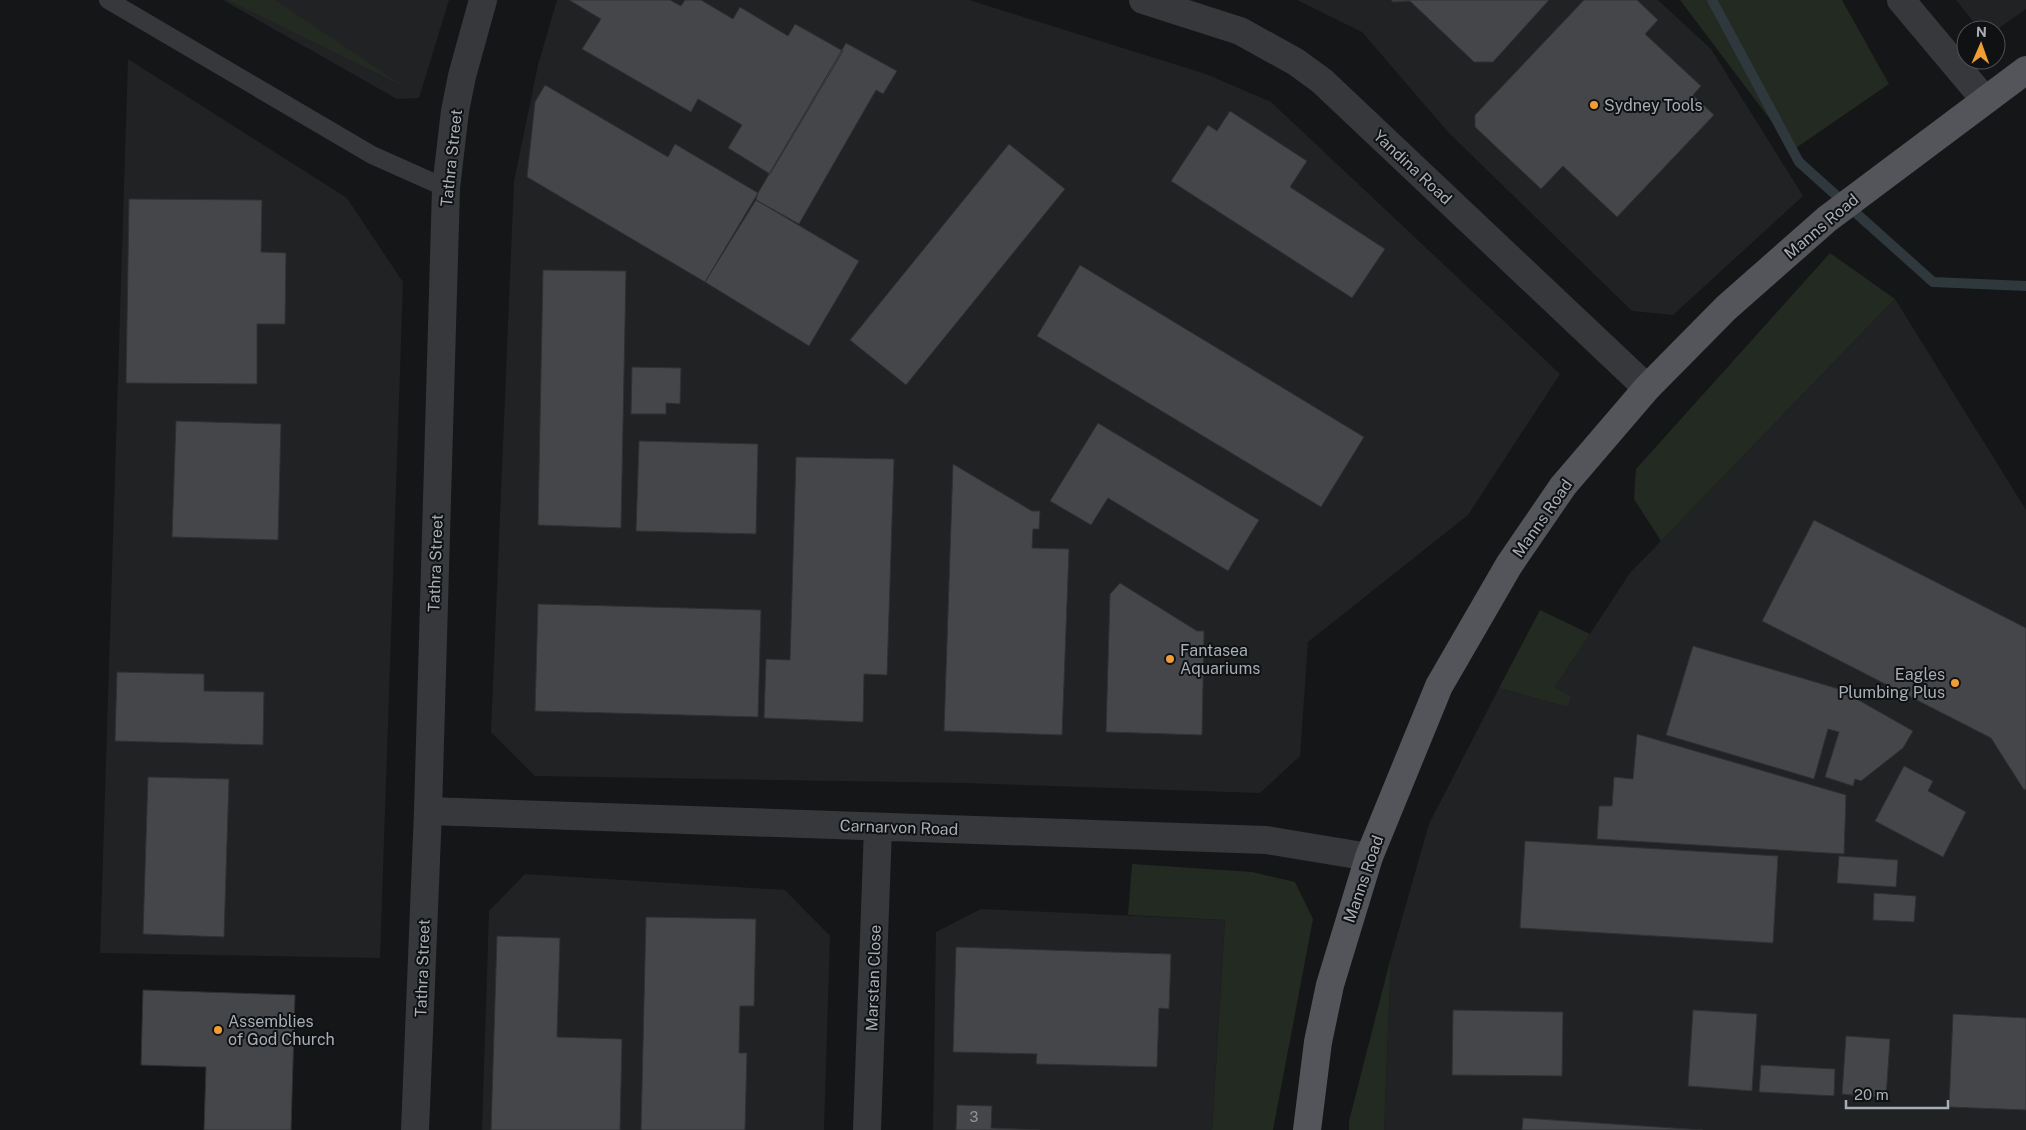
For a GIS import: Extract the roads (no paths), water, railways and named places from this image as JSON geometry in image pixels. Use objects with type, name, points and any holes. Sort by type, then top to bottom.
[{"type":"main road","name":"Manns Road","points":[[1307,1130],[1318,1042],[1330,985],[1369,857],[1439,686],[1509,566],[1563,486],[1647,388],[1726,308],[1827,219],[2026,70]]},
{"type":"street","name":"Tathra Street","points":[[415,1130],[428,811],[446,188],[452,130],[462,76],[483,0]]},
{"type":"street","name":"Yandina Road","points":[[1144,0],[1240,31],[1290,58],[1322,81],[1647,388]]},
{"type":"street","points":[[1901,0],[1985,100]]},
{"type":"street","name":"Carnarvon Road","points":[[428,811],[1266,840],[1369,857]]},
{"type":"street","name":"Marstan Close","points":[[867,1130],[878,826]]},
{"type":"lane","points":[[108,0],[372,155],[446,188]]},
{"type":"waterway","points":[[1712,0],[1799,162],[1933,282],[2026,286]]},
{"type":"place","name":"Sydney Tools","points":[[1594,105]]},
{"type":"place","name":"Fantasea Aquariums","points":[[1170,659]]},
{"type":"place","name":"Eagles Plumbing Plus","points":[[1955,683]]},
{"type":"place","name":"Assemblies of God Church","points":[[218,1030]]}]
